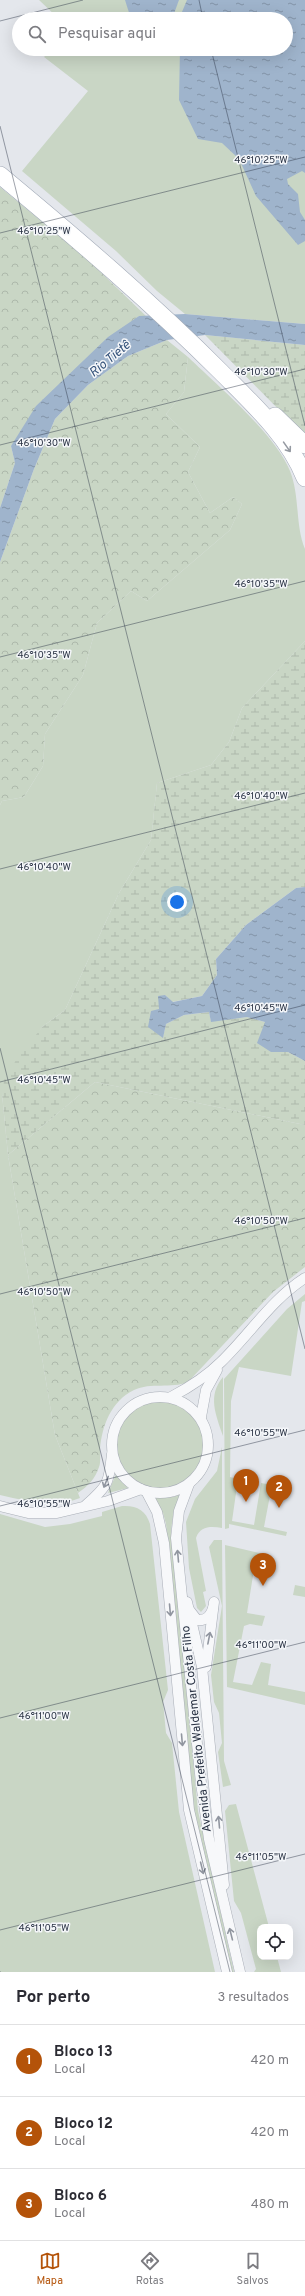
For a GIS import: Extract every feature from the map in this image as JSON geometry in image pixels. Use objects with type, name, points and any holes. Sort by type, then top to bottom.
[{"type":"main road","points":[[0,162],[94,240],[148,296],[305,445]]},
{"type":"main road","points":[[0,175],[148,296]]},
{"type":"main road","points":[[208,353],[280,437],[296,459],[305,478]]},
{"type":"street","points":[[171,1397],[202,1380],[222,1362],[270,1309],[305,1278]]},
{"type":"street","points":[[200,1417],[206,1390],[222,1362]]},
{"type":"street","points":[[84,1506],[104,1489],[107,1482],[112,1450],[112,1437],[116,1424],[123,1413],[133,1404],[145,1398],[158,1396],[171,1397],[188,1405],[200,1417],[207,1431],[208,1453],[199,1474],[189,1484],[167,1493],[143,1490],[130,1482],[121,1473],[112,1450]]},
{"type":"street","name":"Avenida Prefeito Waldemar Costa Filho","points":[[189,1484],[176,1524],[180,1578],[201,1783],[209,1839],[240,1972]]},
{"type":"street","points":[[0,1506],[45,1514],[69,1511],[143,1490]]},
{"type":"street","points":[[143,1490],[157,1512],[164,1543],[189,1810],[227,1972]]},
{"type":"street","points":[[180,1578],[190,1611],[198,1646],[205,1691],[226,1917]]},
{"type":"street","points":[[190,1611],[197,1620],[204,1620],[209,1616],[214,1602],[207,1651],[205,1691]]},
{"type":"green space","points":[[39,0],[305,0],[305,324],[185,314],[157,291],[116,251],[22,171],[88,91],[44,57],[45,56],[293,56],[293,12],[52,12]]},
{"type":"green space","points":[[0,187],[86,258],[146,316],[139,316],[11,446],[15,463],[0,508]]},
{"type":"green space","points":[[205,335],[305,345],[305,434],[291,422]]},
{"type":"green space","points":[[167,340],[188,357],[184,392],[166,414],[200,447],[188,472],[210,513],[233,497],[242,504],[230,530],[147,601],[131,591],[97,623],[83,675],[45,734],[43,766],[24,797],[2,801],[0,805],[0,562],[34,469],[55,419],[88,385],[128,356]]},
{"type":"green space","points":[[188,357],[259,426],[283,457],[290,471],[295,490],[300,530],[305,549],[305,641],[242,708],[229,742],[211,765],[157,783],[151,840],[119,893],[65,1010],[42,1027],[2,1094],[8,1155],[55,1435],[80,1498],[60,1503],[40,1503],[0,1495],[0,805],[2,801],[24,797],[43,766],[45,734],[83,675],[97,623],[131,591],[147,601],[230,530],[242,504],[233,497],[210,513],[188,472],[200,447],[166,414],[184,392]]},
{"type":"green space","points":[[305,641],[305,887],[296,888],[246,925],[216,959],[217,975],[202,996],[172,1002],[165,995],[163,1037],[166,1024],[184,1015],[209,1012],[211,1021],[247,1017],[265,1022],[271,1052],[288,1052],[305,1061],[305,1125],[95,1082],[8,1155],[2,1094],[5,1075],[42,1027],[65,1010],[119,893],[151,840],[157,783],[211,765],[229,742],[242,708]]},
{"type":"green space","points":[[95,1082],[305,1125],[305,1267],[273,1292],[188,1382],[175,1385],[147,1386],[134,1390],[119,1401],[109,1415],[103,1432],[100,1449],[100,1463],[97,1471],[91,1482],[78,1493],[55,1435],[8,1155]]},
{"type":"green space","points":[[305,1294],[305,1301],[302,1302],[291,1376],[239,1367],[231,1401],[230,1477],[238,1479],[232,1521],[254,1525],[261,1483],[272,1485],[264,1527],[287,1532],[286,1536],[229,1524],[229,1528],[225,1529],[224,1379],[287,1309]]},
{"type":"green space","points":[[223,1377],[223,1436],[214,1406],[214,1398],[218,1384]]},
{"type":"green space","points":[[161,1401],[178,1404],[186,1408],[198,1420],[202,1428],[205,1445],[202,1462],[198,1470],[186,1482],[178,1486],[161,1489],[144,1486],[136,1482],[124,1470],[120,1462],[117,1445],[120,1428],[124,1420],[136,1408],[144,1404]]},
{"type":"green space","points":[[222,1447],[222,1528],[214,1527],[203,1529],[196,1538],[206,1591],[203,1592],[206,1606],[201,1612],[197,1608],[189,1568],[186,1522],[195,1499],[217,1471]]},
{"type":"green space","points":[[116,1474],[128,1488],[108,1493]]},
{"type":"green space","points":[[181,1494],[174,1510],[171,1530],[198,1811],[234,1972],[231,1972],[193,1811],[166,1524],[163,1513],[151,1497],[173,1497]]},
{"type":"green space","points":[[122,1506],[132,1506],[140,1509],[146,1515],[150,1524],[168,1690],[163,1702],[166,1733],[172,1743],[179,1812],[215,1972],[0,1972],[0,1514],[45,1527],[70,1524],[102,1516],[102,1512]]},
{"type":"green space","points":[[214,1540],[222,1540],[224,1761],[231,1785],[223,1787],[218,1752],[222,1743],[219,1713],[214,1702],[211,1675],[222,1606],[209,1547]]},
{"type":"green space","points":[[225,1545],[263,1554],[256,1557],[247,1613],[265,1616],[262,1626],[250,1624],[244,1626],[233,1682],[252,1685],[261,1662],[271,1664],[268,1685],[305,1692],[305,1705],[227,1687]]},
{"type":"green space","points":[[295,1585],[305,1587],[305,1597],[293,1595]]},
{"type":"green space","points":[[236,1804],[268,1924],[257,1924],[257,1960],[278,1960],[281,1972],[254,1972],[256,1969],[241,1913],[234,1901],[225,1811],[229,1805]]},
{"type":"water","points":[[125,0],[179,0],[175,12],[129,12]]},
{"type":"water","points":[[187,0],[305,0],[305,173],[302,171],[287,179],[288,184],[298,194],[300,212],[305,220],[305,241],[298,245],[256,196],[239,159],[222,143],[198,139],[179,100],[180,56],[293,56],[293,12],[182,12]]},
{"type":"water","name":"Rio Tietê","points":[[185,314],[305,324],[305,345],[205,335],[167,340],[128,356],[88,385],[55,419],[34,469],[0,562],[0,508],[15,463],[11,446],[36,406],[108,337],[139,316]]},
{"type":"water","points":[[305,887],[305,1061],[288,1052],[271,1052],[257,1043],[265,1022],[247,1017],[211,1022],[209,1012],[184,1015],[166,1024],[163,1038],[148,1027],[151,1011],[159,1009],[158,996],[165,995],[173,1002],[202,996],[217,975],[216,959],[246,925],[296,888]]},
{"type":"place","name":"Bloco 13","points":[[246,1502]]},
{"type":"place","name":"Bloco 12","points":[[279,1508]]},
{"type":"place","name":"Bloco 6","points":[[263,1586]]}]
